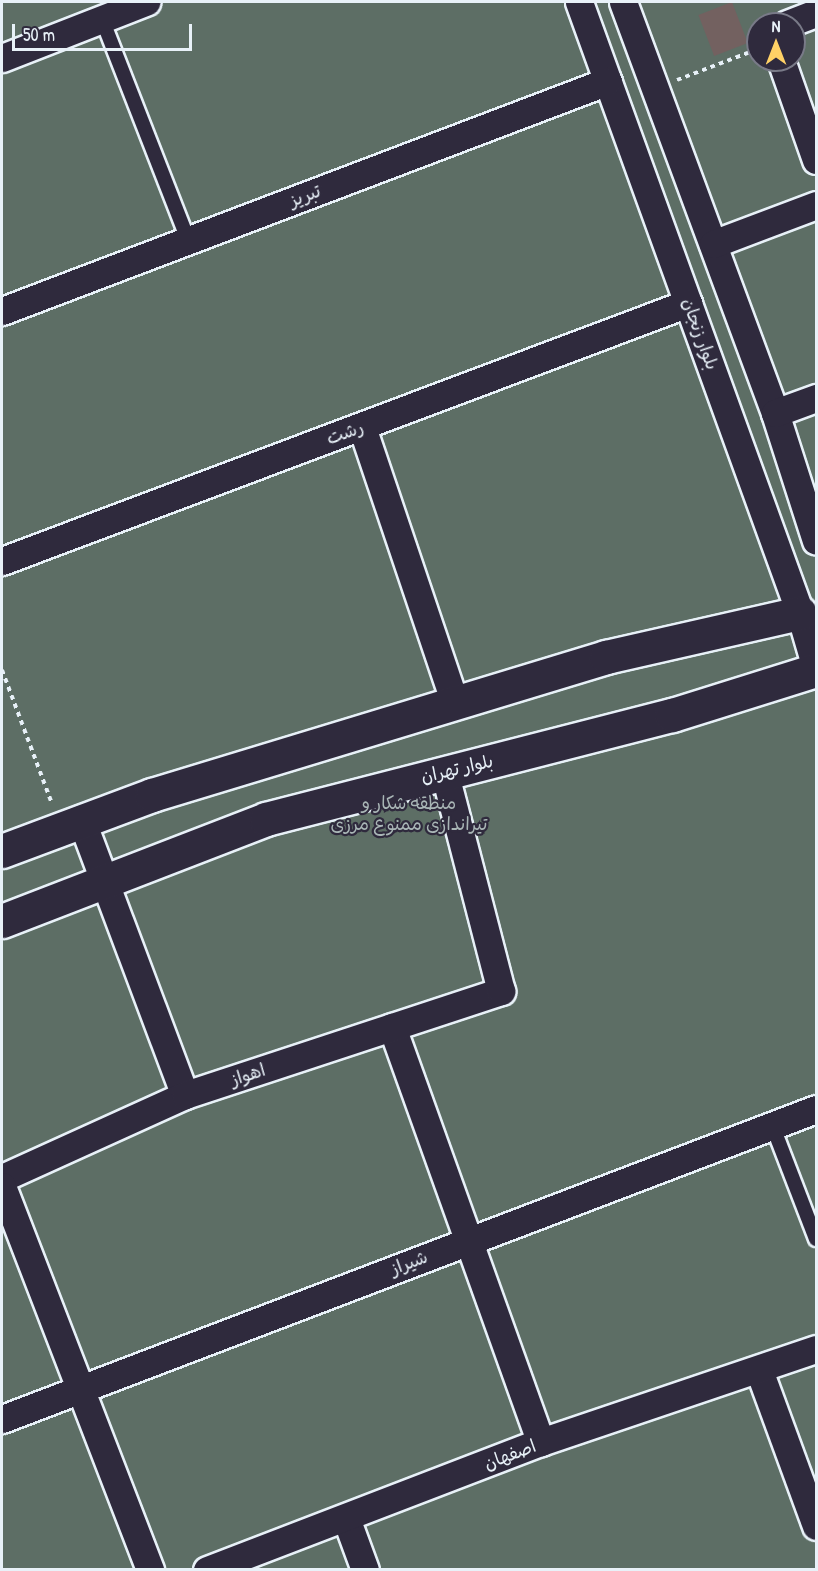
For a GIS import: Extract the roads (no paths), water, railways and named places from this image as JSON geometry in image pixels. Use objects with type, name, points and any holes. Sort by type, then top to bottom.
[{"type":"street","points":[[2,58],[146,2]]},
{"type":"street","name":"بلوار زنجان","points":[[579,2],[688,303],[808,610],[816,669]]},
{"type":"street","points":[[623,2],[775,413],[816,541]]},
{"type":"street","points":[[785,72],[816,160]]},
{"type":"street","name":"تبریز","points":[[2,311],[608,81]]},
{"type":"street","points":[[712,243],[816,205]]},
{"type":"street","name":"رشت","points":[[2,561],[688,303]]},
{"type":"street","points":[[775,413],[816,398]]},
{"type":"street","points":[[362,427],[456,703]]},
{"type":"street","points":[[2,851],[71,823],[606,657],[808,610]]},
{"type":"street","name":"بلوار تهران","points":[[2,921],[104,878],[266,819],[444,771],[672,715],[816,669]]},
{"type":"street","name":"اهواز","points":[[2,1178],[185,1095],[501,991],[444,771]]},
{"type":"street","points":[[71,823],[104,878],[185,1095]]},
{"type":"street","points":[[392,1027],[541,1443]]},
{"type":"street","name":"شیراز","points":[[2,1419],[816,1109]]},
{"type":"street","points":[[2,1186],[150,1569]]},
{"type":"street","name":"اصفهان","points":[[207,1569],[541,1443],[816,1349]]},
{"type":"street","points":[[759,1370],[816,1526]]},
{"type":"street","points":[[346,1518],[365,1569]]},
{"type":"lane","points":[[102,19],[188,240]]},
{"type":"lane","points":[[773,1127],[816,1239]]},
{"type":"park label","name":"منطقه شکار و تیراندازی ممنوع مرزی","points":[[409,814]]}]
